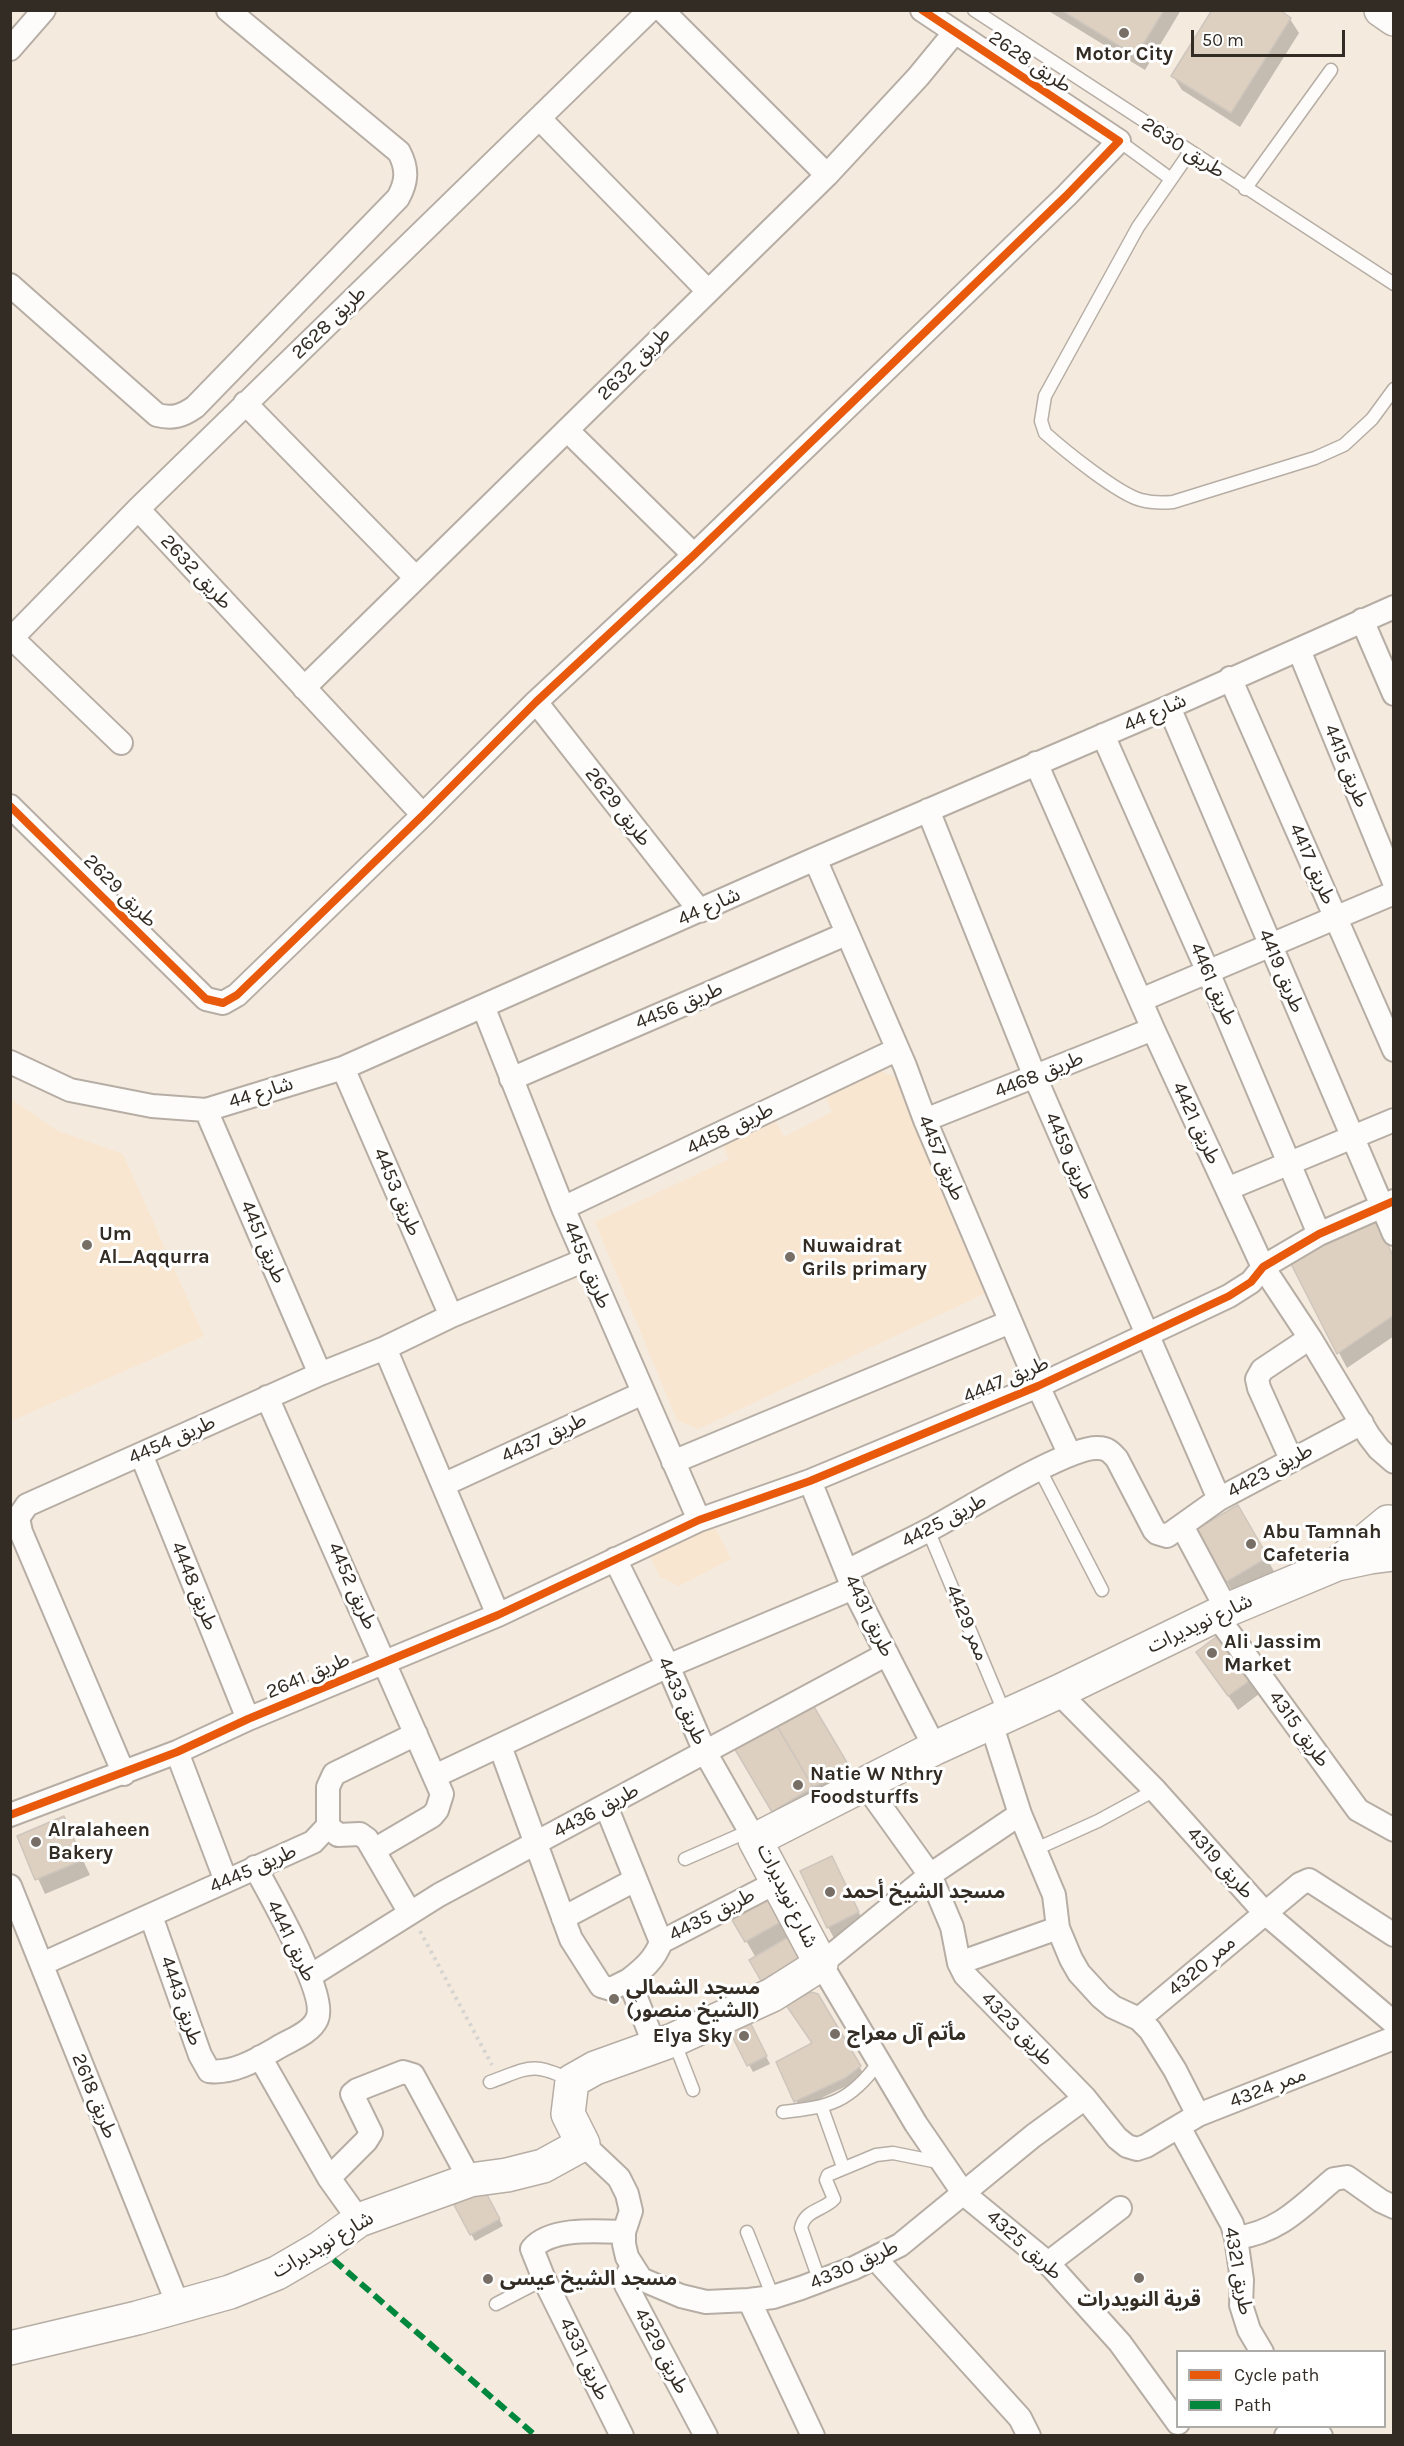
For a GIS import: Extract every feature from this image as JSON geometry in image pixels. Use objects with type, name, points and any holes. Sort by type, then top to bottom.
[{"type":"street","points":[[10,49],[44,10]]},
{"type":"street","points":[[10,285],[157,415],[170,418],[184,415],[195,407],[398,198],[403,189],[406,173],[405,162],[399,152],[228,10]]},
{"type":"street","name":"طريق 2628","points":[[121,743],[11,639],[138,509],[650,10]]},
{"type":"street","points":[[663,10],[827,175]]},
{"type":"street","name":"طريق 2628","points":[[922,10],[1119,141]]},
{"type":"street","points":[[1381,10],[1394,20]]},
{"type":"street","name":"طريق 2632","points":[[304,688],[827,175],[918,77],[955,32]]},
{"type":"street","points":[[540,119],[708,291]]},
{"type":"street","points":[[423,815],[536,702],[694,555],[1066,196],[1119,141]]},
{"type":"street","points":[[246,403],[416,578]]},
{"type":"street","points":[[567,430],[694,555]]},
{"type":"street","name":"طريق 2632","points":[[138,509],[423,815]]},
{"type":"street","name":"شارع 44","points":[[10,1062],[70,1090],[152,1106],[206,1110],[343,1068],[815,859],[1394,608]]},
{"type":"street","points":[[1362,620],[1394,694]]},
{"type":"street","name":"طريق 4415","points":[[1299,650],[1394,882]]},
{"type":"street","name":"طريق 4417","points":[[1230,678],[1336,919],[1391,1036]]},
{"type":"street","name":"طريق 2629","points":[[536,702],[700,911]]},
{"type":"street","name":"طريق 4419","points":[[1169,707],[1352,1138],[1387,1205],[1394,1234]]},
{"type":"street","name":"طريق 4461","points":[[1103,735],[1208,972],[1319,1234]]},
{"type":"street","name":"طريق 4421","points":[[1036,764],[1153,1029],[1263,1267],[1379,1449],[1394,1462]]},
{"type":"street","name":"طريق 2629","points":[[10,806],[206,999],[223,1003],[237,995],[423,815]]},
{"type":"street","name":"طريق 4459","points":[[928,810],[1035,1077],[1145,1334],[1219,1499]]},
{"type":"street","name":"طريق 4457","points":[[815,859],[896,1050],[905,1066],[925,1120],[1010,1322],[1070,1455]]},
{"type":"street","points":[[1141,1000],[1394,893]]},
{"type":"street","name":"طريق 4456","points":[[511,1079],[846,934]]},
{"type":"street","name":"طريق 4455","points":[[483,1006],[585,1260],[699,1520]]},
{"type":"street","name":"طريق 4468","points":[[925,1120],[1153,1029]]},
{"type":"street","name":"طريق 4458","points":[[564,1209],[896,1050]]},
{"type":"street","name":"طريق 4453","points":[[343,1068],[451,1316]]},
{"type":"street","name":"طريق 4451","points":[[206,1110],[320,1374]]},
{"type":"street","points":[[1227,1189],[1394,1120]]},
{"type":"street","name":"طريق 4447","points":[[615,1559],[699,1520],[810,1481],[1038,1386],[1229,1296],[1251,1282],[1263,1267],[1319,1234],[1387,1205]]},
{"type":"street","name":"طريق 4454","points":[[124,1774],[14,1513],[27,1505],[267,1397],[585,1260]]},
{"type":"street","points":[[673,1462],[1010,1322]]},
{"type":"street","points":[[1291,1459],[1257,1379],[1262,1370],[1310,1338]]},
{"type":"street","points":[[385,1348],[445,1484],[498,1615]]},
{"type":"street","name":"طريق 4437","points":[[445,1484],[643,1393]]},
{"type":"street","name":"طريق 4452","points":[[267,1397],[442,1794],[437,1810],[432,1816],[374,1850]]},
{"type":"street","name":"طريق 4423","points":[[1182,1526],[1219,1499],[1362,1423]]},
{"type":"street","name":"طريق 4425","points":[[435,1776],[850,1579],[928,1530],[1070,1455],[1096,1447],[1108,1450],[1117,1459],[1157,1533],[1167,1536],[1182,1526]]},
{"type":"street","name":"طريق 4448","points":[[141,1454],[248,1719]]},
{"type":"street","name":"طريق 4431","points":[[810,1481],[850,1579],[935,1748]]},
{"type":"street","name":"طريق 4315","points":[[1182,1526],[1221,1612],[1358,1810],[1394,1830]]},
{"type":"street","name":"شارع نويديرات","points":[[1337,1564],[1392,1528]]},
{"type":"street","name":"شارع نويديرات","points":[[572,2081],[595,2068],[664,2043],[772,1995],[821,1964],[752,1835],[1058,1692],[1221,1612],[1337,1564],[1394,1554]]},
{"type":"street","name":"طريق 2641","points":[[10,1815],[124,1774],[177,1752],[248,1719],[498,1615],[615,1559]]},
{"type":"street","name":"طريق 4433","points":[[615,1559],[668,1666],[705,1752],[752,1835]]},
{"type":"street","name":"طريق 4436","points":[[310,1976],[439,1895],[887,1654]]},
{"type":"street","name":"طريق 4319","points":[[1058,1692],[1155,1790],[1265,1913],[1394,2023]]},
{"type":"street","points":[[999,1719],[1020,1814],[1054,1895],[1058,1928],[1071,1959],[1090,1986],[1113,2007],[1139,2019],[1150,2030],[1175,2070],[1198,2115]]},
{"type":"street","points":[[410,1913],[364,1836],[355,1834],[342,1836],[328,1826],[328,1787],[334,1774],[416,1734]]},
{"type":"street","points":[[500,1746],[571,1940],[601,1986],[611,1989],[629,1980],[664,2043]]},
{"type":"street","points":[[177,1752],[226,1881]]},
{"type":"street","name":"طريق 4323","points":[[864,1783],[930,1875],[952,1927],[959,1963],[965,1975],[1085,2098],[1117,2138],[1127,2146],[1137,2149],[1146,2146]]},
{"type":"street","points":[[606,1806],[661,1942]]},
{"type":"street","points":[[821,1964],[930,1875],[1020,1814]]},
{"type":"street","name":"طريق 4445","points":[[42,1964],[313,1842],[328,1826]]},
{"type":"street","name":"طريق 4441","points":[[223,2073],[261,2057],[308,2030],[318,2018],[318,1999],[310,1976],[255,1867]]},
{"type":"street","points":[[563,1918],[635,1880]]},
{"type":"street","points":[[1265,1913],[1299,1884],[1309,1880],[1394,1935]]},
{"type":"street","name":"طريق 4435","points":[[629,1980],[648,1965],[657,1953],[661,1942],[777,1882]]},
{"type":"street","name":"طريق 2618","points":[[10,1886],[178,2305]]},
{"type":"street","name":"ممر 4320","points":[[1139,2019],[1265,1913]]},
{"type":"street","name":"طريق 4443","points":[[151,1916],[200,2055],[209,2071],[223,2073]]},
{"type":"street","points":[[959,1963],[1058,1928]]},
{"type":"street","name":"طريق 4325","points":[[821,1964],[879,2062],[964,2194],[1048,2263],[1120,2343],[1176,2420]]},
{"type":"street","name":"ممر 4324","points":[[1146,2146],[1198,2115],[1394,2038]]},
{"type":"street","points":[[261,2057],[329,2178],[359,2220]]},
{"type":"street","points":[[329,2178],[366,2141],[371,2133],[352,2094],[403,2072],[412,2075],[470,2180]]},
{"type":"street","points":[[572,2081],[568,2114],[583,2144]]},
{"type":"street","name":"طريق 4330","points":[[629,2262],[642,2279],[681,2296],[706,2302],[773,2297],[820,2282],[900,2246],[1033,2136],[1085,2098]]},
{"type":"street","name":"طريق 4321","points":[[1179,2127],[1232,2224],[1242,2280],[1241,2305],[1249,2330],[1261,2350]]},
{"type":"street","name":"شارع نويديرات","points":[[11,2347],[137,2318],[230,2292],[277,2273],[320,2248],[359,2220],[470,2180],[507,2175],[543,2166],[583,2144]]},
{"type":"street","name":"طريق 4329","points":[[583,2144],[619,2178],[631,2211],[624,2232],[629,2262],[626,2285],[706,2436]]},
{"type":"street","points":[[1236,2238],[1251,2236],[1277,2227],[1334,2179],[1340,2177],[1347,2177],[1381,2201],[1394,2207]]},
{"type":"street","points":[[1048,2263],[1120,2208]]},
{"type":"street","name":"طريق 4331","points":[[622,2436],[544,2279],[532,2249],[541,2241],[573,2231],[624,2232]]},
{"type":"street","points":[[875,2258],[1020,2418],[1029,2436]]},
{"type":"street","points":[[749,2300],[813,2436]]},
{"type":"lane","name":"طريق 2630","points":[[974,10],[1245,189],[1394,284]]},
{"type":"lane","points":[[1245,189],[1331,70]]},
{"type":"lane","points":[[1119,141],[1171,179]]},
{"type":"lane","points":[[1190,152],[1138,227],[1045,396],[1041,421],[1046,433],[1121,490],[1139,500],[1157,503],[1173,502],[1315,458],[1344,445],[1372,419],[1394,389]]},
{"type":"lane","points":[[1040,1470],[1102,1590]]},
{"type":"lane","name":"ممر 4429","points":[[928,1530],[999,1719]]},
{"type":"lane","points":[[1036,1849],[1098,1821],[1155,1790]]},
{"type":"lane","points":[[685,1859],[752,1835]]},
{"type":"lane","points":[[664,2043],[693,2090]]},
{"type":"lane","points":[[783,2112],[822,2108],[854,2090],[879,2062]]},
{"type":"lane","points":[[495,2080],[531,2068],[544,2068],[572,2081]]},
{"type":"lane","points":[[822,2108],[843,2168]]},
{"type":"lane","points":[[820,2282],[801,2228],[808,2214],[833,2202],[834,2197],[826,2177],[830,2173],[876,2155],[892,2154],[944,2163]]},
{"type":"lane","points":[[747,2232],[773,2297]]},
{"type":"lane","points":[[496,2304],[544,2279]]},
{"type":"path","points":[[410,1913],[495,2080]]},
{"type":"shaded area","name":"Nuwaidrat Grils primary","points":[[872,1068],[896,1077],[986,1293],[698,1429],[677,1420],[595,1222],[729,1159],[720,1138],[772,1114],[784,1137],[832,1112],[824,1092]]},
{"type":"shaded area","name":"Um Al_Aqqurra","points":[[10,1098],[56,1130],[123,1154],[204,1336],[11,1421]]},
{"type":"shaded area","points":[[713,1523],[731,1559],[679,1586],[660,1577],[647,1551]]},
{"type":"building","name":"Motor City","points":[[1061,10],[1164,10],[1136,56]]},
{"type":"building","points":[[1212,10],[1280,10],[1291,18],[1231,113],[1171,76]]},
{"type":"building","points":[[1370,1220],[1378,1223],[1394,1258],[1394,1315],[1337,1354],[1290,1262]]},
{"type":"building","points":[[1238,1505],[1268,1557],[1226,1582],[1195,1530]]},
{"type":"building","points":[[1220,1634],[1252,1679],[1228,1696],[1196,1652]]},
{"type":"building","points":[[810,1700],[849,1766],[813,1787],[774,1721]]},
{"type":"building","points":[[774,1721],[813,1787],[772,1812],[733,1746]]},
{"type":"building","points":[[64,1816],[83,1860],[35,1880],[17,1836]]},
{"type":"building","name":"مسجد الشيخ أحمد","points":[[832,1856],[859,1912],[827,1928],[800,1871]]},
{"type":"building","points":[[773,1897],[786,1919],[745,1942],[732,1920]]},
{"type":"building","points":[[797,1932],[809,1953],[761,1981],[749,1960]]},
{"type":"building","points":[[811,1992],[818,1994],[861,2066],[845,2078],[794,2102],[776,2062],[812,2043],[786,2005]]},
{"type":"building","points":[[750,2022],[767,2056],[747,2066],[730,2032]]},
{"type":"building","points":[[484,2189],[500,2219],[470,2235],[454,2205]]},
{"type":"marked path","points":[[320,2248],[536,2436]]},
{"type":"cycle path","points":[[10,806],[206,999],[223,1003],[237,995],[536,702],[694,555],[1066,196],[1119,141],[922,10]]},
{"type":"cycle path","points":[[10,1815],[177,1752],[248,1719],[498,1615],[699,1520],[810,1481],[1038,1386],[1229,1296],[1251,1282],[1263,1267],[1319,1234],[1394,1201]]},
{"type":"place","name":"Motor City","points":[[1124,33]]},
{"type":"place","name":"Um Al_Aqqurra","points":[[87,1245]]},
{"type":"place","name":"Nuwaidrat Grils primary","points":[[790,1257]]},
{"type":"place","name":"Abu Tamnah Cafeteria","points":[[1251,1544]]},
{"type":"place","name":"Ali Jassim Market","points":[[1212,1653]]},
{"type":"place","name":"Natie W Nthry Foodsturffs","points":[[798,1785]]},
{"type":"place","name":"Alralaheen Bakery","points":[[36,1842]]},
{"type":"place","name":"مسجد الشيخ أحمد","points":[[830,1892]]},
{"type":"place","name":"مسجد الشمالي (الشيخ منصور)","points":[[614,1999]]},
{"type":"place","name":"مأتم آل معراج","points":[[835,2034]]},
{"type":"place","name":"Elya Sky","points":[[744,2036]]},
{"type":"place","name":"قرية النويدرات","points":[[1139,2278]]},
{"type":"place","name":"مسجد الشيخ عيسى","points":[[488,2279]]}]
